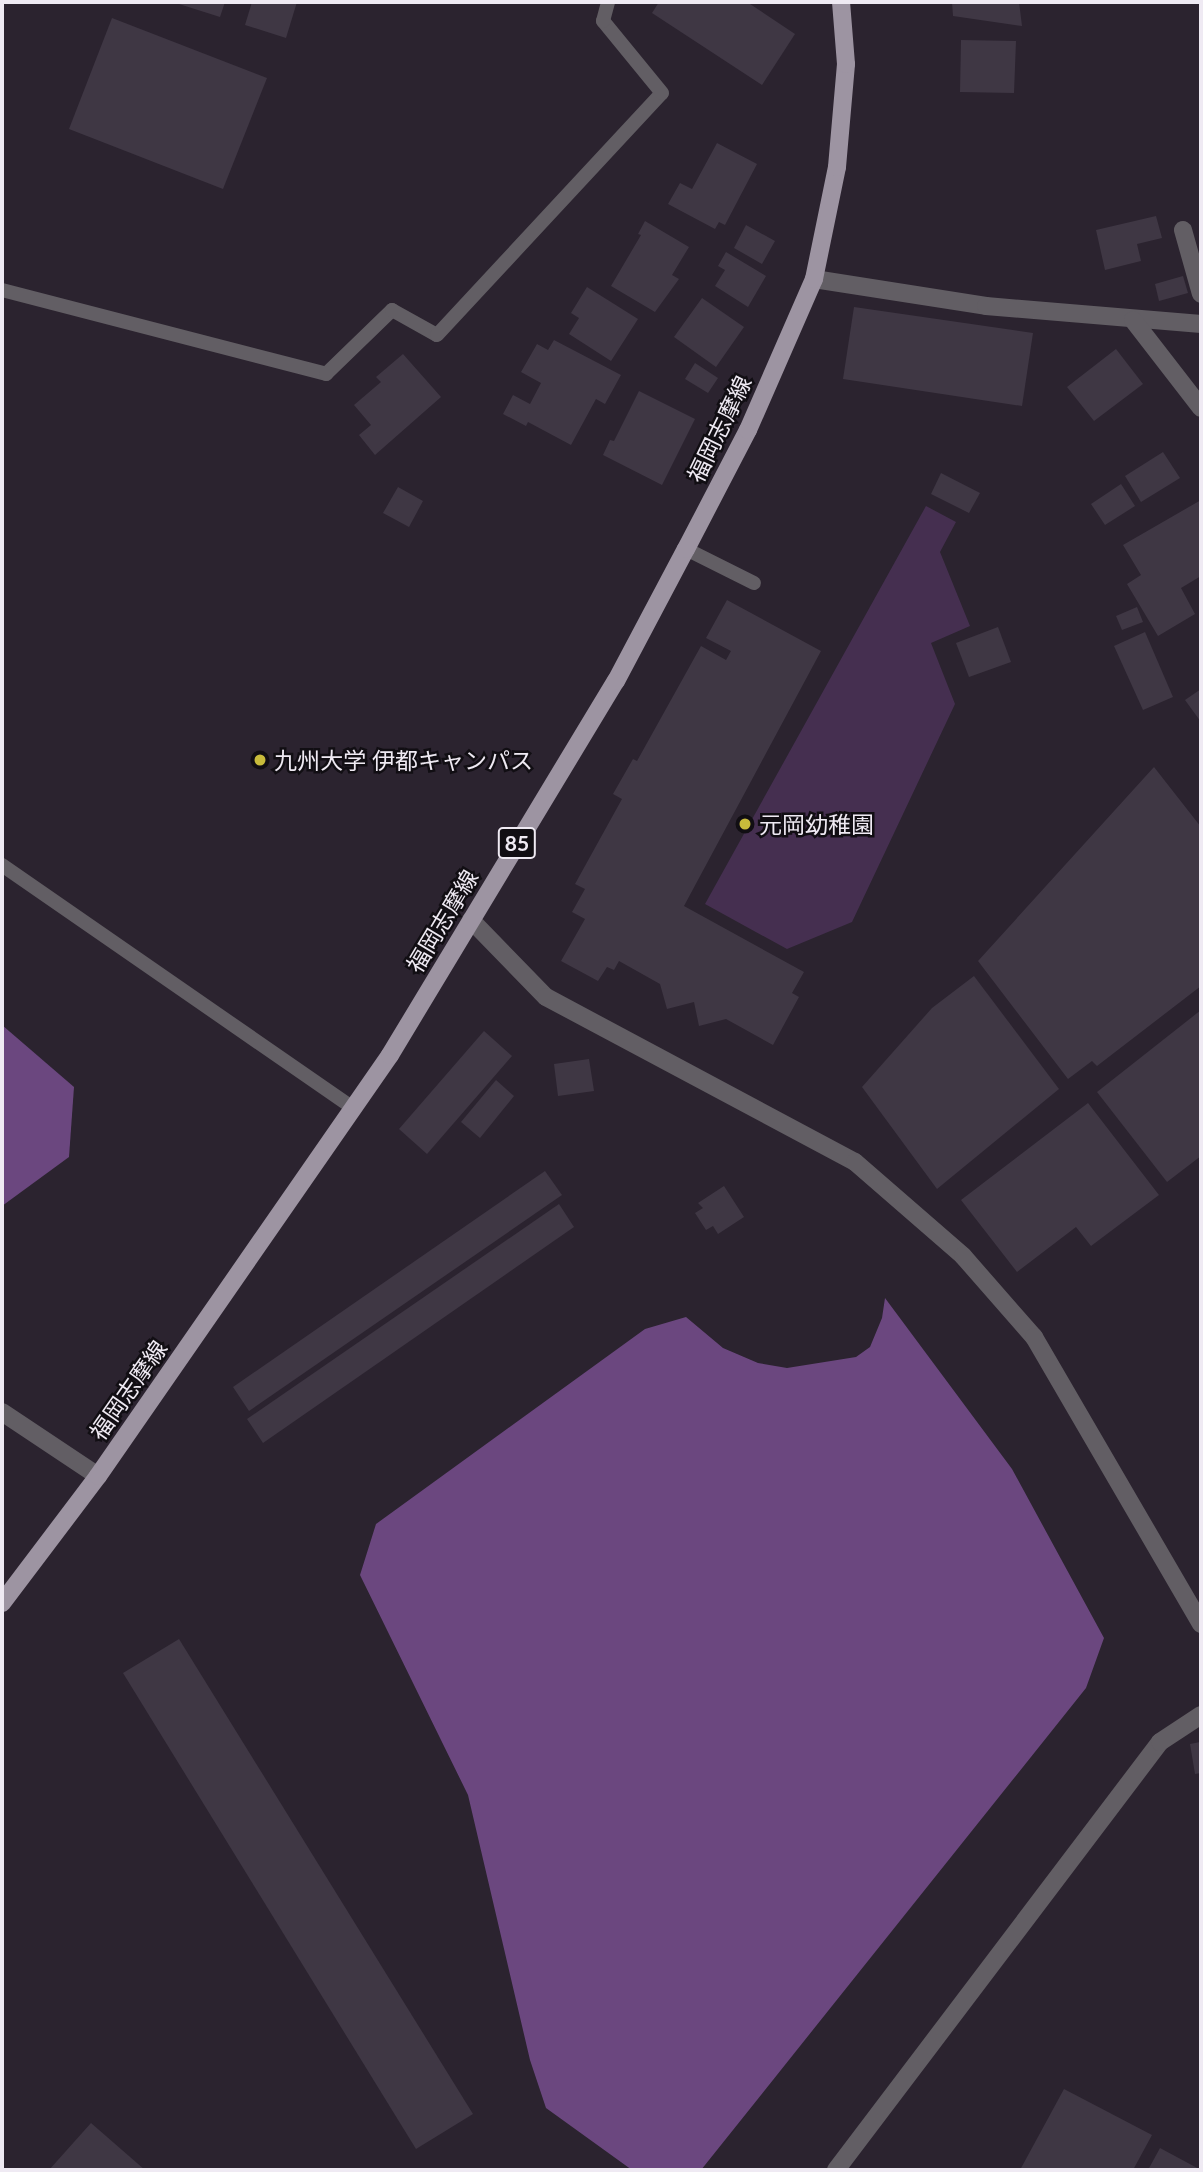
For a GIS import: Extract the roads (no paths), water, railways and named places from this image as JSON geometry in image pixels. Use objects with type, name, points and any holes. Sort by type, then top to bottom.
[{"type":"main road","name":"福岡志摩線","points":[[2,1603],[98,1476],[390,1055],[616,681],[686,549],[748,430],[814,279],[837,167],[846,64],[841,2]]},
{"type":"street","points":[[1183,230],[1201,294]]},
{"type":"street","points":[[814,279],[986,306],[1201,324]]},
{"type":"street","points":[[1133,320],[1201,408]]},
{"type":"street","points":[[471,920],[546,997],[855,1163],[963,1256],[1034,1337],[1201,1625]]},
{"type":"street","points":[[2,1412],[98,1476]]},
{"type":"street","points":[[836,2170],[1160,1742],[1201,1715]]},
{"type":"lane","points":[[2,290],[326,374],[392,310],[437,335],[662,93],[603,21],[608,2]]},
{"type":"lane","points":[[686,549],[754,583]]},
{"type":"lane","points":[[2,866],[353,1108]]},
{"type":"place","name":"九州大学 伊都キャンパス","points":[[260,760]]},
{"type":"place","name":"元岡幼稚園","points":[[745,824]]}]
